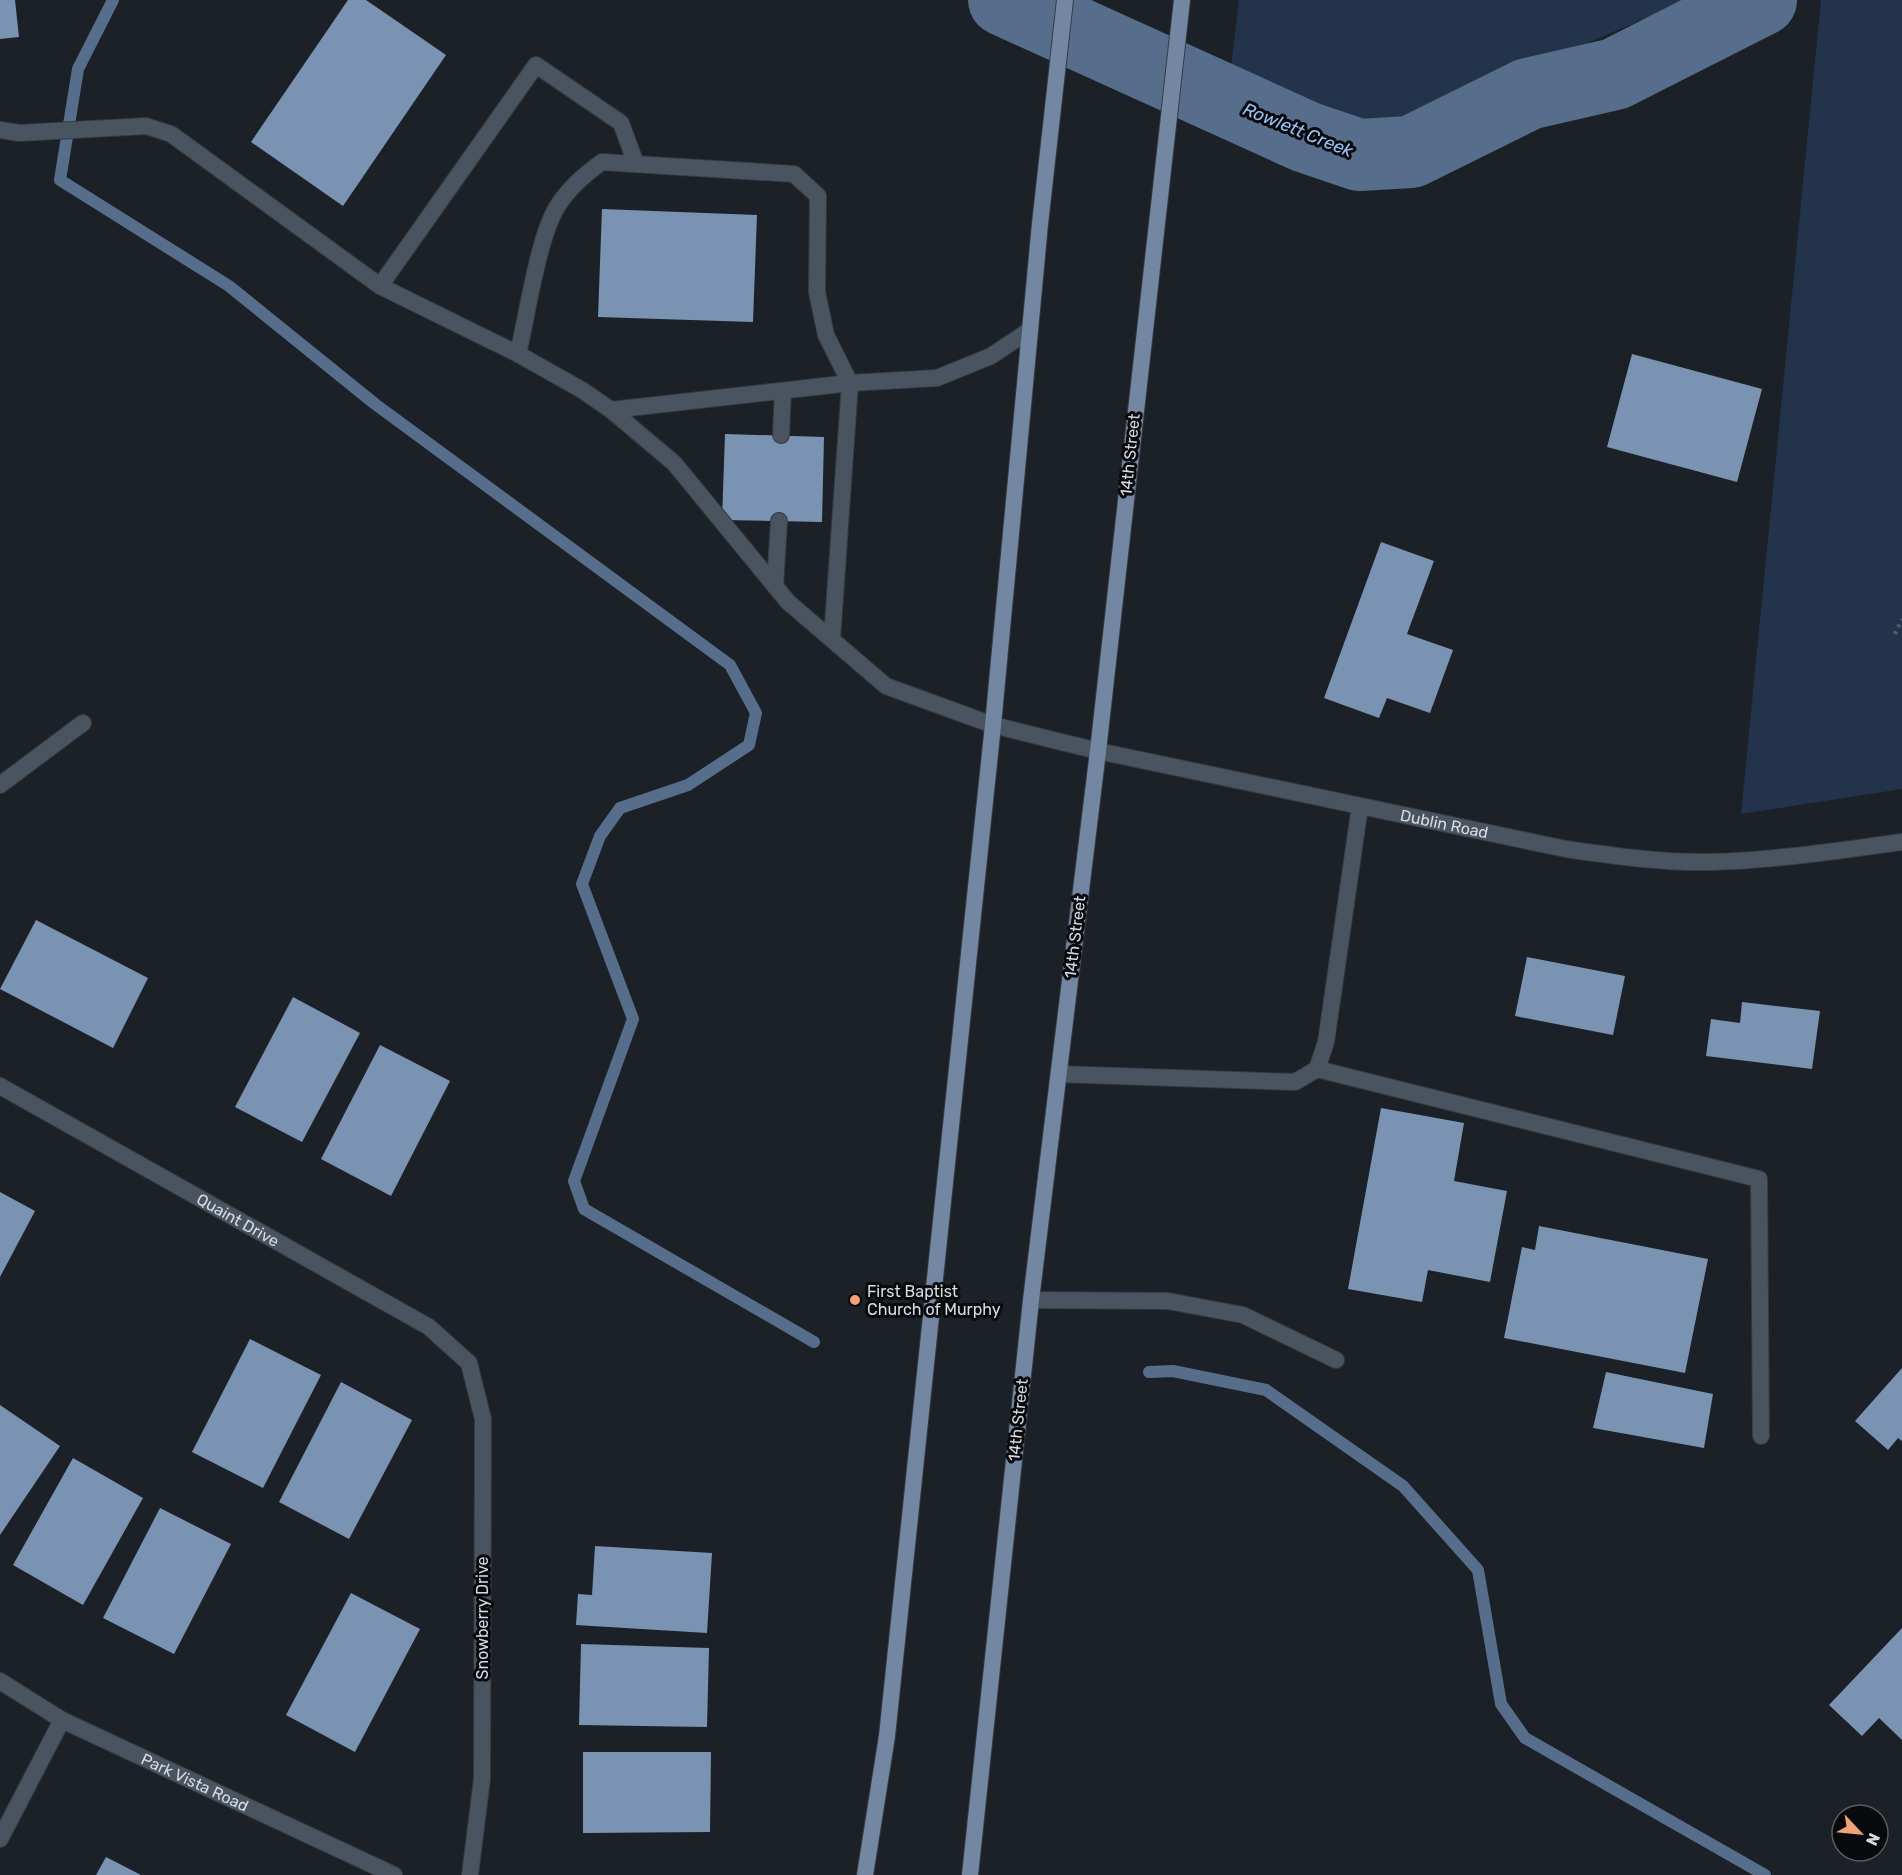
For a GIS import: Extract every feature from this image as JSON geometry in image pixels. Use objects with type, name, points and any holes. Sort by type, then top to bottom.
[{"type":"main road","points":[[865,1875],[888,1724],[993,725],[1040,224],[1065,0]]},
{"type":"main road","name":"14th Street","points":[[970,1875],[1031,1300],[1098,750],[1182,0]]},
{"type":"street","points":[[380,286],[536,65],[621,123],[636,164]]},
{"type":"street","name":"Dublin Road","points":[[0,130],[19,133],[146,126],[171,134],[380,286],[518,354],[582,390],[612,410],[674,463],[788,602],[886,686],[993,725],[1098,750],[1566,849],[1662,860],[1723,861],[1829,852],[1902,842]]},
{"type":"street","points":[[518,354],[542,247],[556,208],[585,174],[602,162],[794,174],[818,196],[817,292],[826,335],[850,383],[832,639]]},
{"type":"street","points":[[612,410],[850,383],[937,378],[991,356],[1030,330]]},
{"type":"street","points":[[781,435],[783,391]]},
{"type":"street","points":[[775,586],[779,521]]},
{"type":"street","points":[[0,785],[83,723]]},
{"type":"street","points":[[1059,1074],[1295,1082],[1317,1069],[1326,1042],[1360,806]]},
{"type":"street","points":[[1317,1069],[1759,1179],[1761,1436]]},
{"type":"street","name":"Quaint Drive","points":[[0,1086],[429,1328],[469,1363]]},
{"type":"street","points":[[1031,1300],[1168,1301],[1244,1315],[1336,1360]]},
{"type":"street","name":"Snowberry Drive","points":[[469,1363],[483,1419],[482,1779],[470,1875]]},
{"type":"street","name":"Park Vista Road","points":[[0,1681],[62,1720],[394,1875]]},
{"type":"street","points":[[0,1839],[62,1720]]},
{"type":"path","points":[[1895,634],[1902,620]]},
{"type":"shaded area","points":[[1239,0],[1688,0],[1378,133],[1229,84]]},
{"type":"shaded area","points":[[1821,0],[1902,0],[1902,789],[1741,814]]},
{"type":"building","points":[[0,0],[15,0],[19,37],[0,39]]},
{"type":"building","points":[[348,0],[366,0],[446,55],[343,206],[251,142]]},
{"type":"building","points":[[602,209],[757,215],[753,322],[598,317]]},
{"type":"building","points":[[1632,354],[1762,389],[1737,482],[1607,447]]},
{"type":"building","points":[[725,434],[824,437],[822,522],[722,520]]},
{"type":"building","points":[[1381,542],[1434,561],[1407,634],[1453,650],[1430,713],[1387,698],[1379,718],[1324,698]]},
{"type":"building","points":[[36,920],[148,978],[113,1048],[0,989]]},
{"type":"building","points":[[1527,957],[1625,976],[1613,1035],[1515,1016]]},
{"type":"building","points":[[293,997],[360,1033],[302,1142],[235,1107]]},
{"type":"building","points":[[1742,1002],[1820,1011],[1812,1069],[1706,1056],[1711,1019],[1740,1023]]},
{"type":"building","points":[[380,1045],[450,1081],[391,1196],[321,1159]]},
{"type":"building","points":[[1381,1108],[1464,1123],[1454,1181],[1507,1191],[1490,1282],[1428,1270],[1422,1302],[1348,1289]]},
{"type":"building","points":[[0,1192],[35,1211],[0,1277]]},
{"type":"building","points":[[1539,1226],[1708,1259],[1685,1373],[1504,1338],[1522,1247],[1535,1250]]},
{"type":"building","points":[[250,1339],[321,1375],[263,1488],[192,1452]]},
{"type":"building","points":[[1902,1368],[1902,1441],[1898,1438],[1888,1450],[1855,1421]]},
{"type":"building","points":[[1606,1372],[1713,1394],[1704,1448],[1593,1428]]},
{"type":"building","points":[[341,1382],[412,1420],[349,1539],[279,1502]]},
{"type":"building","points":[[0,1405],[60,1446],[0,1535]]},
{"type":"building","points":[[73,1458],[143,1498],[83,1605],[13,1565]]},
{"type":"building","points":[[160,1508],[231,1544],[174,1654],[103,1618]]},
{"type":"building","points":[[595,1546],[712,1553],[707,1633],[576,1625],[578,1594],[592,1595]]},
{"type":"building","points":[[351,1593],[420,1629],[355,1752],[286,1715]]},
{"type":"building","points":[[1902,1628],[1902,1740],[1879,1718],[1862,1736],[1829,1705]]},
{"type":"building","points":[[581,1644],[709,1648],[707,1727],[579,1725]]},
{"type":"building","points":[[583,1752],[711,1752],[710,1832],[583,1833]]},
{"type":"building","points":[[106,1857],[141,1875],[96,1875]]},
{"type":"waterway","points":[[113,0],[78,69],[60,180],[229,286],[375,404],[730,665],[756,713],[749,745],[688,785],[620,808],[600,836],[582,884],[633,1019],[574,1181],[584,1209],[814,1342]]},
{"type":"waterway","name":"Rowlett Creek","points":[[1004,0],[1306,137],[1359,155],[1411,152],[1528,94],[1615,74],[1761,0]]},
{"type":"waterway","points":[[1149,1372],[1173,1371],[1266,1390],[1403,1486],[1478,1570],[1501,1704],[1525,1738],[1765,1875]]},
{"type":"place","name":"First Baptist Church of Murphy","points":[[855,1300]]}]
